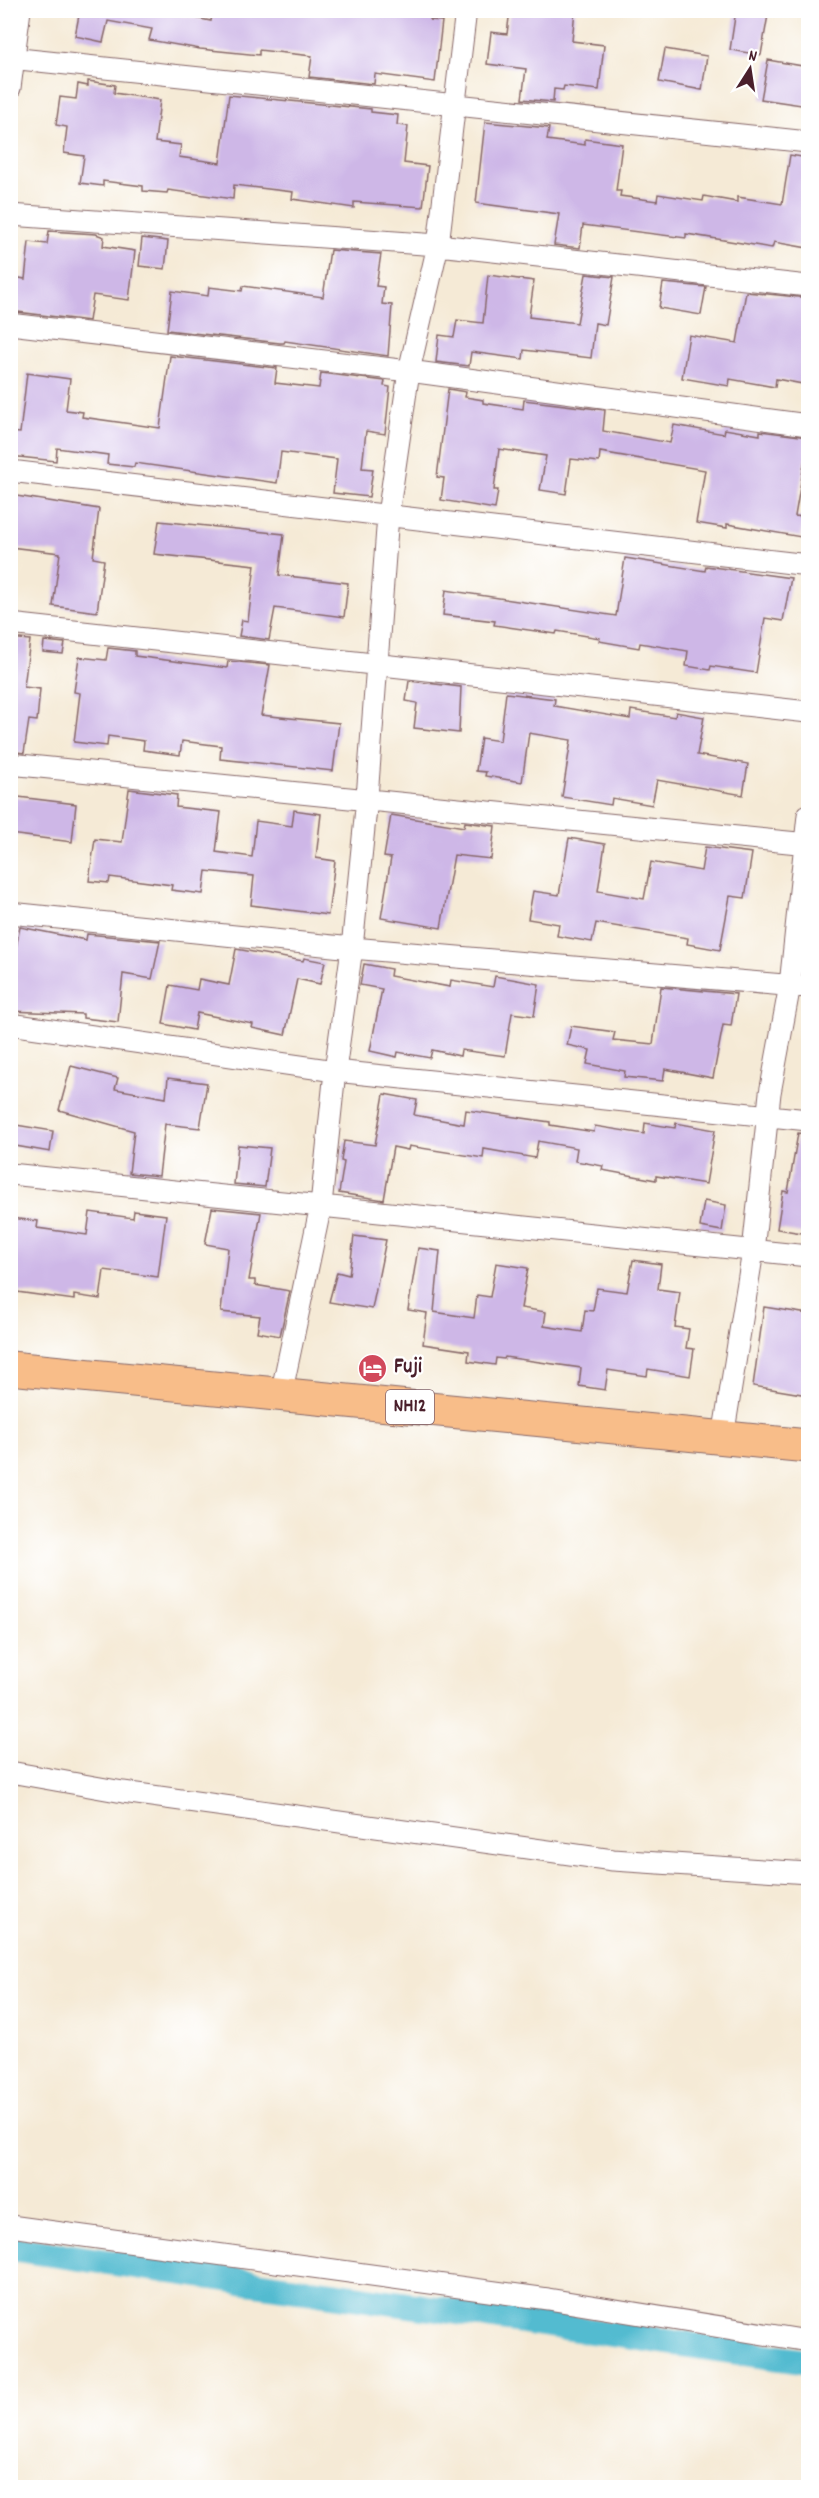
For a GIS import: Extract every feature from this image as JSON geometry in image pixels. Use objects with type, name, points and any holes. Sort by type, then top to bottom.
[{"type":"highway","name":"NH12","points":[[10,1368],[808,1446]]},
{"type":"street","points":[[10,88],[20,10]]},
{"type":"street","points":[[281,1395],[321,1205],[335,1071],[352,948],[367,798],[388,515],[409,371],[438,245],[466,10]]},
{"type":"street","points":[[13,59],[455,103],[808,142]]},
{"type":"street","points":[[10,215],[438,245],[808,286]]},
{"type":"street","points":[[10,324],[409,371],[808,425]]},
{"type":"street","points":[[10,471],[808,566]]},
{"type":"street","points":[[10,624],[808,712]]},
{"type":"street","points":[[10,764],[806,843]]},
{"type":"street","points":[[723,1437],[753,1251],[768,1116],[799,986],[808,815]]},
{"type":"street","points":[[10,913],[352,948],[799,986]]},
{"type":"street","points":[[10,1024],[335,1071],[808,1120]]},
{"type":"street","points":[[10,1174],[808,1256]]},
{"type":"street","points":[[10,1772],[123,1792],[613,1860],[808,1873]]},
{"type":"street","points":[[10,2226],[548,2299],[808,2341]]},
{"type":"building","points":[[80,10],[156,10],[211,21],[213,10],[432,10],[430,20],[442,21],[435,82],[375,74],[374,84],[309,77],[312,56],[259,50],[259,55],[200,49],[149,40],[152,29],[108,21],[103,42],[75,36]]},
{"type":"building","points":[[510,10],[575,10],[572,41],[604,45],[599,90],[564,86],[563,90],[554,89],[553,102],[522,99],[526,69],[487,64],[491,32],[507,34]]},
{"type":"building","points":[[736,10],[768,15],[761,55],[730,50]]},
{"type":"building","points":[[665,49],[707,56],[702,90],[659,82]]},
{"type":"building","points":[[768,60],[808,67],[808,106],[761,99]]},
{"type":"building","points":[[88,81],[115,85],[114,93],[160,100],[155,142],[181,145],[179,157],[220,163],[229,95],[371,109],[371,112],[398,115],[397,125],[408,126],[404,163],[428,166],[423,207],[354,202],[354,208],[292,199],[293,192],[234,185],[233,199],[168,190],[167,193],[143,191],[143,186],[103,181],[103,186],[80,183],[84,156],[64,153],[67,127],[56,125],[60,97],[76,99],[78,84],[88,86]]},
{"type":"building","points":[[485,122],[549,128],[547,140],[585,145],[585,139],[622,144],[616,191],[621,191],[620,196],[657,201],[658,194],[703,201],[704,196],[737,202],[737,197],[782,204],[790,155],[808,158],[808,248],[774,242],[772,248],[686,234],[686,238],[583,225],[580,248],[554,245],[559,214],[476,203]]},
{"type":"building","points":[[49,231],[96,234],[104,237],[103,246],[135,251],[129,300],[93,295],[89,321],[10,311],[14,277],[25,279],[29,242],[47,244]]},
{"type":"building","points":[[142,238],[168,241],[165,269],[139,266]]},
{"type":"building","points":[[330,250],[381,254],[376,286],[384,287],[382,304],[392,305],[388,356],[285,341],[280,343],[167,330],[172,291],[208,296],[209,287],[242,291],[243,286],[323,297]]},
{"type":"building","points":[[586,274],[614,277],[606,325],[595,323],[591,358],[524,350],[523,359],[471,352],[469,366],[436,362],[439,335],[454,337],[457,320],[483,323],[488,275],[534,281],[529,317],[577,323]]},
{"type":"building","points":[[663,283],[706,287],[701,315],[659,308]]},
{"type":"building","points":[[746,292],[808,298],[808,385],[776,379],[775,387],[730,379],[729,386],[682,378],[689,335],[737,343]]},
{"type":"building","points":[[170,356],[277,368],[275,383],[319,388],[321,373],[385,381],[384,386],[390,387],[385,434],[366,431],[362,468],[373,469],[369,497],[333,493],[337,459],[281,452],[277,483],[135,463],[134,467],[107,464],[108,455],[57,448],[56,461],[10,456],[10,432],[20,433],[27,373],[70,379],[66,410],[83,412],[82,417],[160,428]]},
{"type":"building","points":[[448,389],[466,392],[465,397],[483,400],[483,403],[523,409],[524,400],[605,410],[603,431],[670,443],[674,425],[724,434],[725,429],[760,435],[760,431],[808,437],[808,460],[805,459],[795,516],[804,517],[801,537],[727,524],[727,528],[696,523],[705,470],[600,452],[599,462],[571,459],[566,494],[540,490],[546,456],[499,449],[494,490],[498,490],[495,509],[441,500],[444,478],[437,477]]},
{"type":"building","points":[[10,495],[99,509],[93,558],[104,560],[97,612],[53,606],[60,553],[10,547]]},
{"type":"building","points":[[159,521],[284,534],[279,575],[348,583],[344,617],[275,608],[269,640],[239,636],[242,620],[248,621],[255,565],[154,554]]},
{"type":"building","points":[[625,558],[705,571],[706,566],[791,578],[783,621],[765,618],[756,673],[711,666],[710,670],[686,666],[688,651],[640,643],[639,648],[599,641],[600,638],[494,625],[495,621],[443,615],[446,590],[616,616]]},
{"type":"building","points":[[10,638],[30,640],[24,687],[40,689],[37,721],[29,720],[24,753],[10,751]]},
{"type":"building","points":[[44,641],[65,643],[63,654],[43,652]]},
{"type":"building","points":[[108,648],[135,651],[135,656],[227,668],[228,661],[270,665],[261,715],[339,723],[333,771],[220,759],[221,746],[182,741],[180,755],[143,750],[144,741],[108,736],[107,746],[74,742],[80,693],[74,692],[79,657],[106,660]]},
{"type":"building","points":[[409,681],[461,687],[459,733],[414,728],[417,703],[406,701]]},
{"type":"building","points":[[506,693],[555,699],[554,706],[630,719],[631,710],[675,717],[676,712],[704,717],[697,755],[748,764],[743,795],[657,780],[652,805],[612,798],[611,805],[562,797],[571,740],[529,733],[522,782],[485,776],[486,772],[476,771],[481,738],[500,741]]},
{"type":"building","points":[[129,789],[177,795],[176,807],[221,812],[216,852],[252,857],[256,821],[292,826],[294,810],[321,814],[316,858],[335,861],[328,915],[251,905],[254,876],[206,871],[203,894],[171,890],[172,885],[110,877],[109,883],[89,881],[95,839],[122,842]]},
{"type":"building","points":[[10,796],[76,804],[72,842],[10,834]]},
{"type":"building","points":[[391,815],[464,827],[465,822],[495,826],[491,859],[454,855],[441,928],[381,918],[391,858],[384,857]]},
{"type":"building","points":[[569,838],[605,844],[598,891],[644,899],[651,862],[701,871],[705,847],[752,853],[745,898],[730,896],[720,950],[687,944],[688,938],[596,923],[592,942],[557,936],[559,924],[528,919],[533,891],[559,895]]},
{"type":"building","points":[[20,927],[86,940],[87,934],[160,941],[152,979],[123,974],[118,1022],[83,1018],[83,1014],[10,1011],[10,947],[16,948]]},
{"type":"building","points":[[236,949],[303,961],[304,958],[325,962],[320,984],[297,979],[285,1035],[252,1028],[253,1024],[197,1013],[194,1030],[163,1024],[170,985],[197,990],[199,979],[229,985]]},
{"type":"building","points":[[364,964],[391,969],[390,976],[450,987],[451,980],[493,987],[495,976],[539,984],[534,1016],[512,1013],[505,1056],[461,1050],[460,1056],[432,1050],[430,1058],[398,1052],[397,1057],[370,1051],[382,989],[360,985]]},
{"type":"building","points":[[661,987],[736,994],[731,1026],[723,1025],[713,1078],[665,1069],[663,1081],[624,1077],[625,1071],[587,1064],[590,1050],[567,1045],[571,1026],[615,1032],[613,1040],[653,1044]]},
{"type":"building","points":[[71,1066],[118,1078],[115,1089],[166,1098],[168,1078],[207,1083],[200,1128],[165,1124],[159,1176],[129,1173],[134,1131],[59,1110]]},
{"type":"building","points":[[384,1094],[417,1100],[414,1115],[464,1124],[466,1110],[550,1122],[550,1125],[594,1132],[595,1126],[644,1134],[645,1123],[675,1128],[676,1123],[715,1130],[706,1184],[656,1176],[656,1180],[602,1170],[603,1166],[575,1161],[577,1148],[538,1141],[535,1158],[484,1149],[483,1158],[409,1146],[408,1150],[393,1147],[384,1200],[339,1193],[344,1162],[341,1161],[344,1141],[375,1145]]},
{"type":"building","points":[[10,1124],[53,1131],[50,1152],[10,1145]]},
{"type":"building","points":[[798,1133],[808,1134],[808,1234],[777,1229],[783,1191],[788,1192]]},
{"type":"building","points":[[238,1145],[270,1148],[265,1187],[234,1184]]},
{"type":"building","points":[[704,1201],[726,1205],[722,1231],[700,1227]]},
{"type":"building","points":[[212,1208],[261,1213],[249,1280],[255,1280],[255,1285],[290,1291],[280,1336],[257,1332],[260,1316],[221,1312],[228,1248],[205,1244]]},
{"type":"building","points":[[134,1211],[166,1215],[158,1277],[104,1270],[100,1299],[74,1295],[74,1300],[10,1291],[10,1218],[38,1221],[37,1228],[87,1235],[90,1212],[133,1218]]},
{"type":"building","points":[[354,1236],[386,1240],[372,1309],[329,1302],[337,1272],[349,1275]]},
{"type":"building","points":[[418,1248],[440,1251],[434,1312],[474,1318],[477,1295],[490,1297],[496,1263],[528,1268],[521,1308],[546,1312],[544,1326],[582,1332],[585,1310],[593,1311],[597,1288],[627,1292],[633,1260],[661,1264],[658,1289],[680,1292],[675,1327],[689,1329],[686,1348],[694,1349],[690,1376],[648,1369],[647,1376],[608,1370],[605,1390],[579,1386],[581,1368],[505,1357],[504,1359],[496,1358],[495,1365],[468,1361],[469,1351],[423,1344],[427,1313],[408,1310]]},
{"type":"building","points":[[764,1307],[808,1314],[808,1395],[753,1386]]},
{"type":"waterway","points":[[10,2248],[808,2362]]},
{"type":"place","name":"Fuji","points":[[373,1368]]}]
